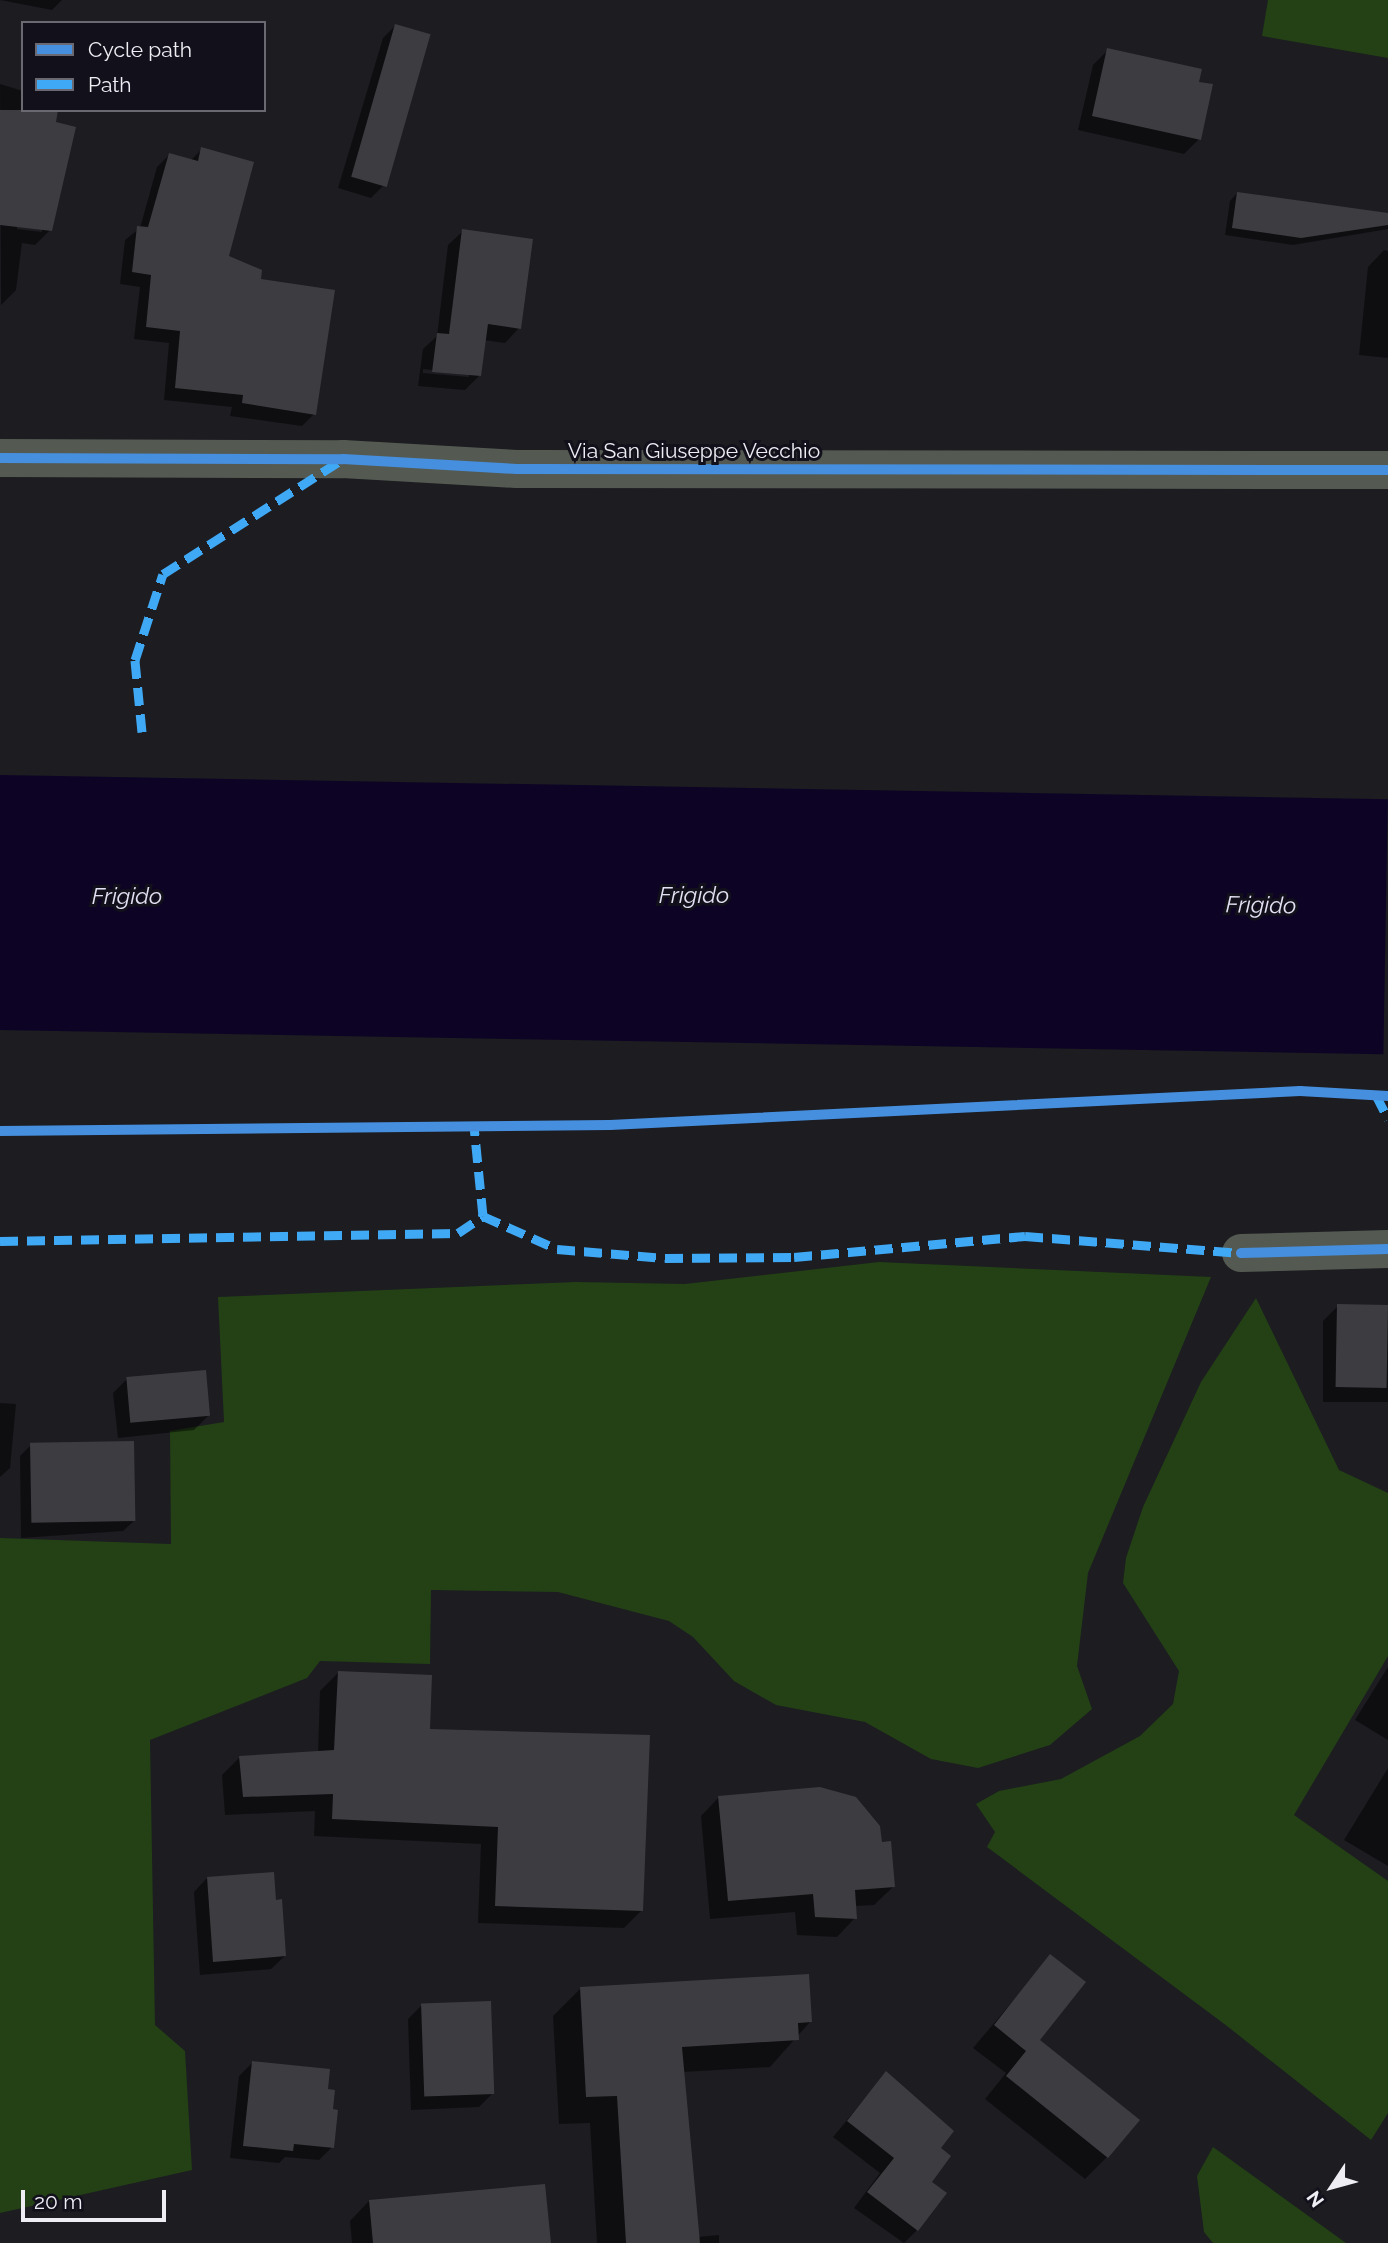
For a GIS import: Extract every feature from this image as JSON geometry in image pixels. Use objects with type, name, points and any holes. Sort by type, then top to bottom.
[{"type":"street","name":"Via San Giuseppe Vecchio","points":[[0,458],[343,458],[517,469],[1388,470]]},
{"type":"street","points":[[1241,1253],[1388,1249]]},
{"type":"green space","points":[[1268,0],[1388,0],[1388,58],[1262,36]]},
{"type":"green space","points":[[879,1262],[1211,1277],[1088,1573],[1077,1666],[1092,1709],[1050,1745],[978,1768],[931,1759],[865,1722],[776,1705],[734,1681],[693,1637],[669,1621],[558,1592],[431,1590],[430,1664],[320,1661],[307,1678],[150,1740],[155,2025],[185,2051],[192,2170],[0,2213],[0,1538],[171,1544],[170,1431],[224,1422],[218,1297],[576,1282],[685,1284]]},
{"type":"green space","points":[[1256,1298],[1339,1470],[1388,1493],[1388,1656],[1294,1815],[1388,1881],[1388,2113],[1371,2140],[1227,2026],[987,1847],[995,1832],[976,1804],[999,1791],[1061,1779],[1140,1736],[1173,1704],[1179,1671],[1123,1583],[1126,1558],[1143,1507],[1201,1382]]},
{"type":"green space","points":[[1213,2147],[1346,2243],[1213,2243],[1204,2232],[1197,2176]]},
{"type":"water","name":"Frigido","points":[[0,775],[1388,799],[1383,1054],[0,1030]]},
{"type":"building","points":[[395,24],[431,34],[387,187],[351,177]]},
{"type":"building","points":[[1107,48],[1202,69],[1199,82],[1213,84],[1201,140],[1092,116]]},
{"type":"building","points":[[0,110],[58,112],[56,122],[76,127],[52,231],[0,225]]},
{"type":"building","points":[[201,147],[254,162],[229,256],[262,270],[261,279],[335,290],[316,415],[242,403],[243,395],[175,388],[180,331],[146,327],[151,275],[132,272],[137,226],[148,227],[169,153],[198,161]]},
{"type":"building","points":[[1237,192],[1388,213],[1388,225],[1301,238],[1232,228]]},
{"type":"building","points":[[462,229],[533,239],[521,329],[488,324],[481,376],[432,372],[437,333],[449,334]]},
{"type":"building","points":[[1337,1304],[1388,1305],[1387,1388],[1336,1387]]},
{"type":"building","points":[[206,1370],[210,1416],[130,1423],[126,1377]]},
{"type":"building","points":[[134,1441],[135,1521],[31,1523],[30,1443]]},
{"type":"building","points":[[338,1671],[432,1675],[430,1729],[650,1735],[643,1911],[495,1906],[498,1827],[332,1819],[333,1794],[243,1797],[239,1756],[334,1750]]},
{"type":"building","points":[[820,1787],[856,1797],[880,1826],[882,1842],[891,1841],[895,1887],[855,1890],[857,1919],[815,1917],[813,1894],[728,1901],[718,1796]]},
{"type":"building","points":[[274,1872],[276,1900],[282,1899],[286,1956],[213,1962],[207,1877]]},
{"type":"building","points":[[1050,1954],[1086,1982],[1040,2040],[1140,2120],[1108,2158],[1006,2076],[1026,2051],[994,2025]]},
{"type":"building","points":[[809,1974],[812,2022],[798,2023],[799,2040],[682,2047],[700,2243],[626,2243],[617,2096],[586,2097],[580,1987]]},
{"type":"building","points":[[491,2001],[494,2094],[424,2096],[421,2003]]},
{"type":"building","points":[[252,2061],[330,2069],[328,2089],[335,2090],[333,2109],[338,2110],[334,2148],[294,2144],[293,2151],[243,2146]]},
{"type":"building","points":[[886,2071],[954,2131],[941,2148],[951,2156],[932,2182],[947,2193],[918,2231],[867,2192],[894,2158],[847,2121]]},
{"type":"building","points":[[545,2184],[551,2243],[373,2243],[369,2200]]},
{"type":"marked path","points":[[142,732],[135,660],[163,574],[338,462]]},
{"type":"marked path","points":[[1376,1095],[1388,1119]]},
{"type":"marked path","points":[[0,1241],[458,1233],[483,1216],[474,1126]]},
{"type":"marked path","points":[[483,1216],[557,1249],[665,1258],[794,1257],[1025,1236],[1241,1253]]},
{"type":"cycle path","points":[[0,458],[343,459],[517,469],[1388,470]]},
{"type":"cycle path","points":[[0,1131],[610,1125],[1300,1091],[1388,1096]]},
{"type":"cycle path","points":[[1241,1253],[1388,1249]]}]
